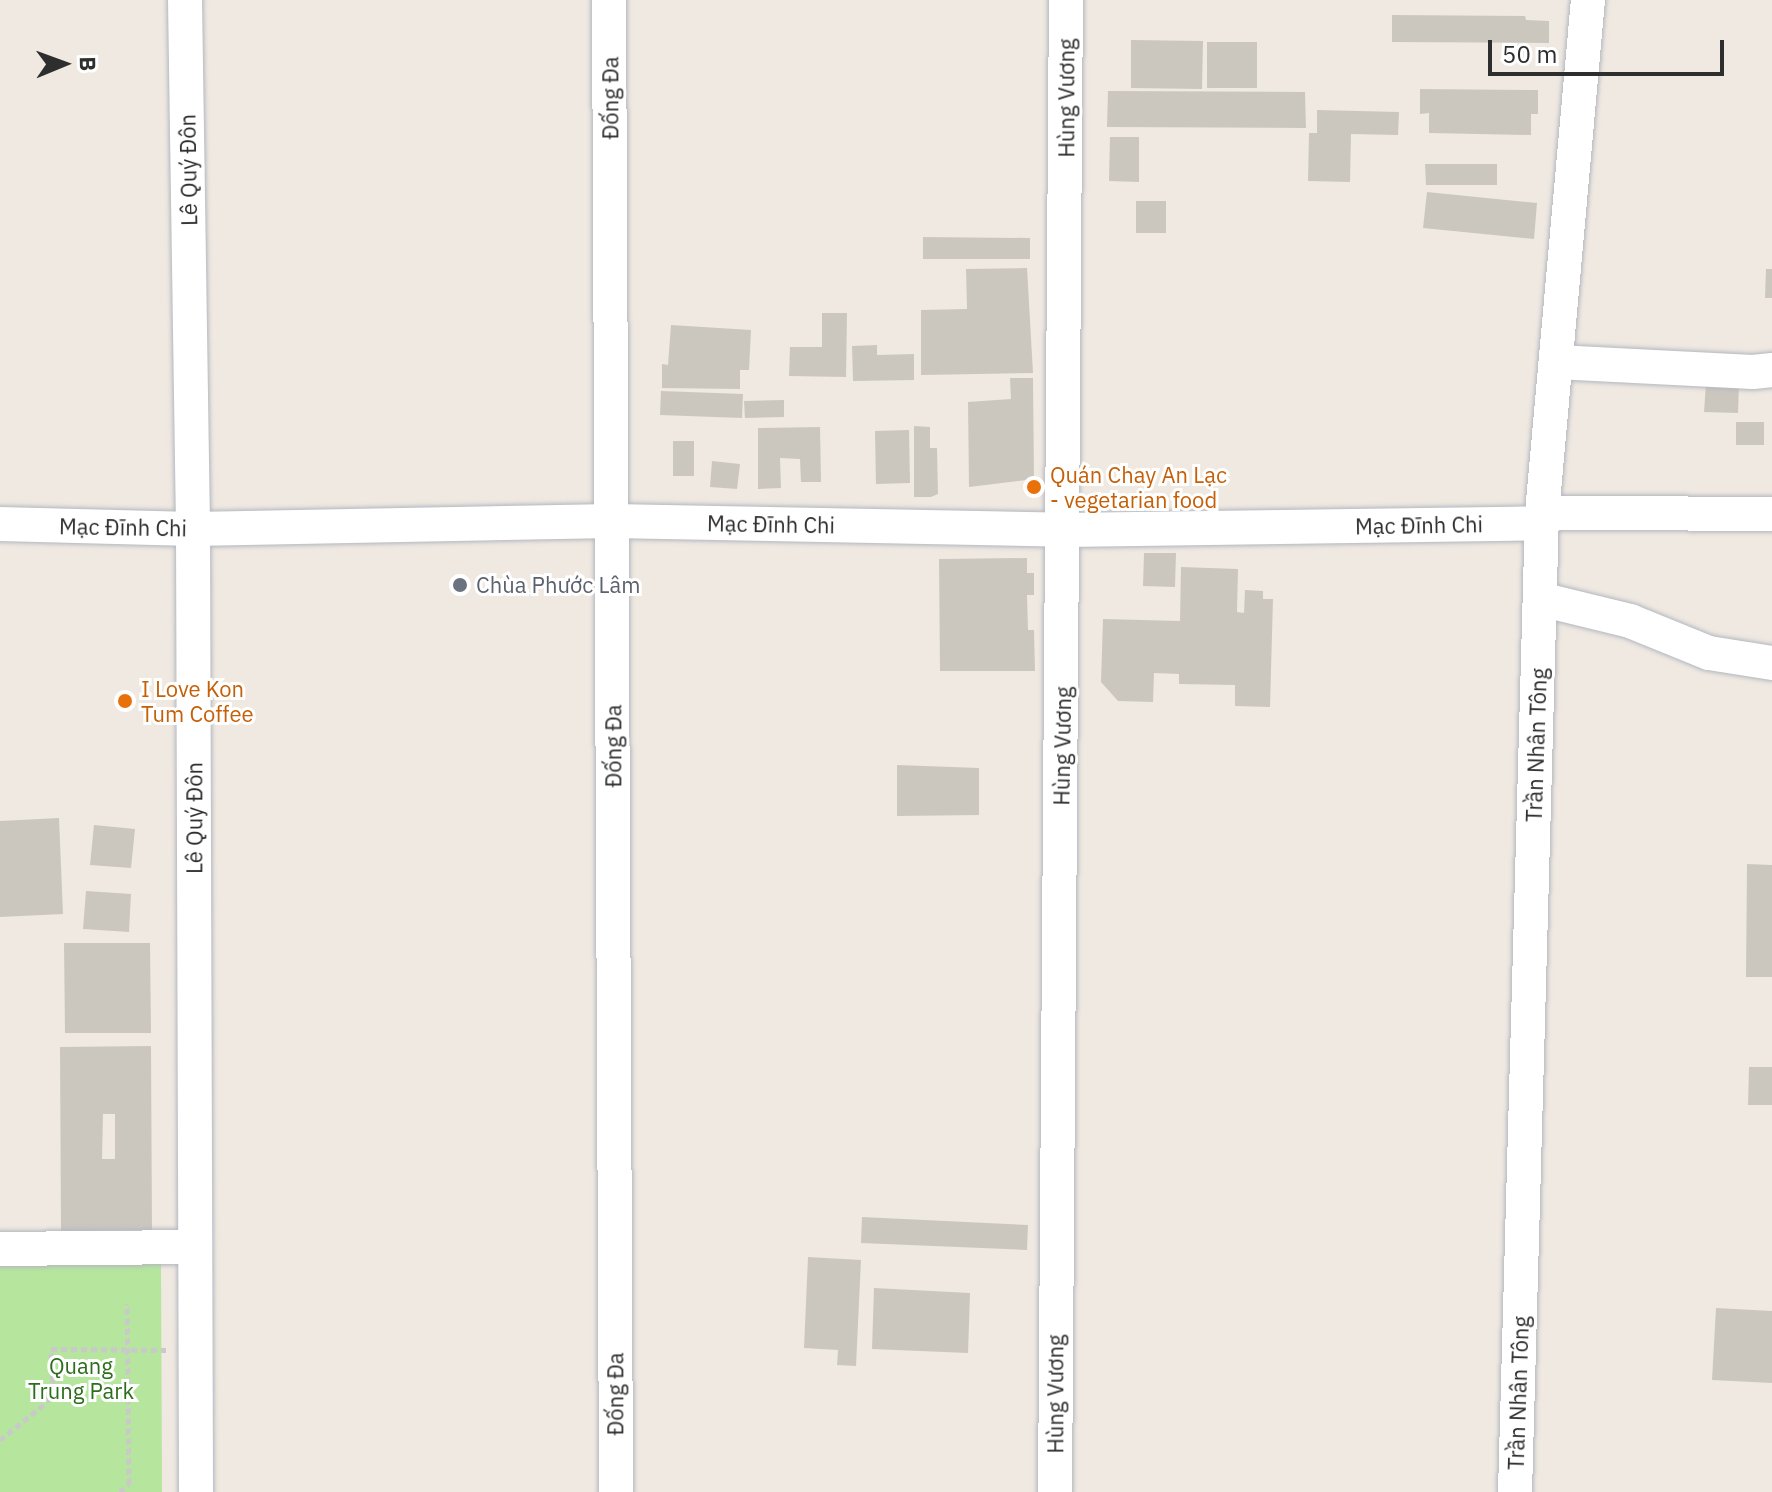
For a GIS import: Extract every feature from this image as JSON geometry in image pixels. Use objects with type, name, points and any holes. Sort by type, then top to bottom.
[{"type":"street","name":"Lê Quý Đôn","points":[[185,0],[193,529],[196,1492]]},
{"type":"street","name":"Đống Đa","points":[[609,0],[616,1492]]},
{"type":"street","name":"Hùng Vương","points":[[1055,1492],[1065,530],[1066,0]]},
{"type":"street","name":"Trần Nhân Tông","points":[[1515,1492],[1542,518],[1588,0]]},
{"type":"street","points":[[1556,362],[1753,372],[1772,370]]},
{"type":"street","name":"Mạc Đĩnh Chi","points":[[0,524],[193,529],[612,521],[1065,530],[1772,514]]},
{"type":"street","points":[[1540,599],[1630,621],[1709,653],[1772,663]]},
{"type":"street","points":[[0,1249],[195,1247]]},
{"type":"path","points":[[120,1492],[129,1484],[127,1303]]},
{"type":"path","points":[[0,1440],[47,1402],[53,1379],[51,1349],[195,1350]]},
{"type":"green space","name":"Quang Trung Park","points":[[0,1264],[161,1264],[162,1492],[0,1492]]},
{"type":"building","points":[[1392,15],[1525,16],[1526,20],[1549,21],[1549,43],[1392,42]]},
{"type":"building","points":[[1131,40],[1203,41],[1202,89],[1131,88]]},
{"type":"building","points":[[1207,42],[1257,42],[1257,88],[1207,88]]},
{"type":"building","points":[[1420,89],[1538,90],[1538,114],[1531,114],[1531,135],[1429,133],[1429,113],[1420,114]]},
{"type":"building","points":[[1108,91],[1305,92],[1306,128],[1107,127]]},
{"type":"building","points":[[1317,110],[1399,112],[1398,135],[1351,134],[1350,182],[1308,181],[1309,133],[1317,133]]},
{"type":"building","points":[[1110,137],[1139,137],[1139,182],[1109,181]]},
{"type":"building","points":[[1425,164],[1497,164],[1497,185],[1426,185]]},
{"type":"building","points":[[1427,192],[1537,203],[1534,239],[1423,228]]},
{"type":"building","points":[[1136,201],[1166,201],[1166,233],[1136,233]]},
{"type":"building","points":[[923,237],[1030,238],[1030,259],[923,259]]},
{"type":"building","points":[[1027,268],[1033,373],[921,375],[921,310],[967,309],[966,269]]},
{"type":"building","points":[[1766,269],[1772,269],[1772,298],[1765,298]]},
{"type":"building","points":[[822,313],[847,313],[846,377],[789,376],[790,347],[822,347]]},
{"type":"building","points":[[671,325],[751,330],[749,370],[740,370],[740,389],[662,388],[662,364],[668,365]]},
{"type":"building","points":[[877,345],[877,355],[914,354],[914,380],[853,381],[852,346]]},
{"type":"building","points":[[1010,378],[1033,378],[1034,479],[969,487],[968,402],[1011,399]]},
{"type":"building","points":[[1706,383],[1739,384],[1738,413],[1704,412]]},
{"type":"building","points":[[661,391],[743,394],[742,418],[660,415]]},
{"type":"building","points":[[784,400],[784,417],[745,418],[744,401]]},
{"type":"building","points":[[1736,422],[1764,422],[1764,445],[1736,445]]},
{"type":"building","points":[[914,426],[930,427],[930,448],[937,448],[938,494],[931,497],[914,497]]},
{"type":"building","points":[[820,427],[821,482],[801,482],[800,459],[780,458],[781,488],[758,489],[758,428]]},
{"type":"building","points":[[909,430],[910,483],[876,484],[875,431]]},
{"type":"building","points":[[673,441],[694,441],[694,476],[673,476]]},
{"type":"building","points":[[712,461],[740,464],[737,489],[710,487]]},
{"type":"building","points":[[1144,553],[1176,553],[1175,587],[1143,586]]},
{"type":"building","points":[[1027,558],[1027,573],[1034,573],[1034,595],[1027,595],[1028,630],[1034,630],[1035,671],[940,671],[939,559]]},
{"type":"building","points":[[1181,567],[1238,569],[1237,612],[1244,613],[1245,590],[1263,591],[1263,599],[1273,599],[1270,707],[1235,706],[1235,685],[1179,684],[1179,674],[1154,673],[1153,702],[1118,701],[1101,682],[1103,619],[1180,621]]},
{"type":"building","points":[[897,765],[979,768],[979,815],[897,816]]},
{"type":"building","points":[[59,818],[63,914],[0,917],[0,821]]},
{"type":"building","points":[[94,825],[135,829],[131,868],[90,865]]},
{"type":"building","points":[[1747,864],[1772,865],[1772,977],[1746,977]]},
{"type":"building","points":[[86,891],[131,894],[129,932],[83,929]]},
{"type":"building","points":[[64,943],[150,943],[151,1033],[65,1033]]},
{"type":"building","points":[[151,1046],[152,1230],[61,1231],[60,1047]],"holes":[[[103,1114],[115,1114],[115,1159],[102,1159]]]},
{"type":"building","points":[[1749,1067],[1772,1067],[1772,1105],[1748,1105]]},
{"type":"building","points":[[862,1217],[1028,1225],[1027,1250],[861,1243]]},
{"type":"building","points":[[808,1257],[861,1260],[856,1366],[837,1365],[838,1350],[804,1348]]},
{"type":"building","points":[[874,1288],[970,1293],[968,1353],[872,1349]]},
{"type":"building","points":[[1716,1308],[1772,1311],[1772,1383],[1712,1380]]},
{"type":"place","name":"Quán Chay An Lạc - vegetarian food","points":[[1034,487]]},
{"type":"place","name":"Chùa Phước Lâm","points":[[460,585]]},
{"type":"place","name":"I Love Kon Tum Coffee","points":[[125,701]]}]
